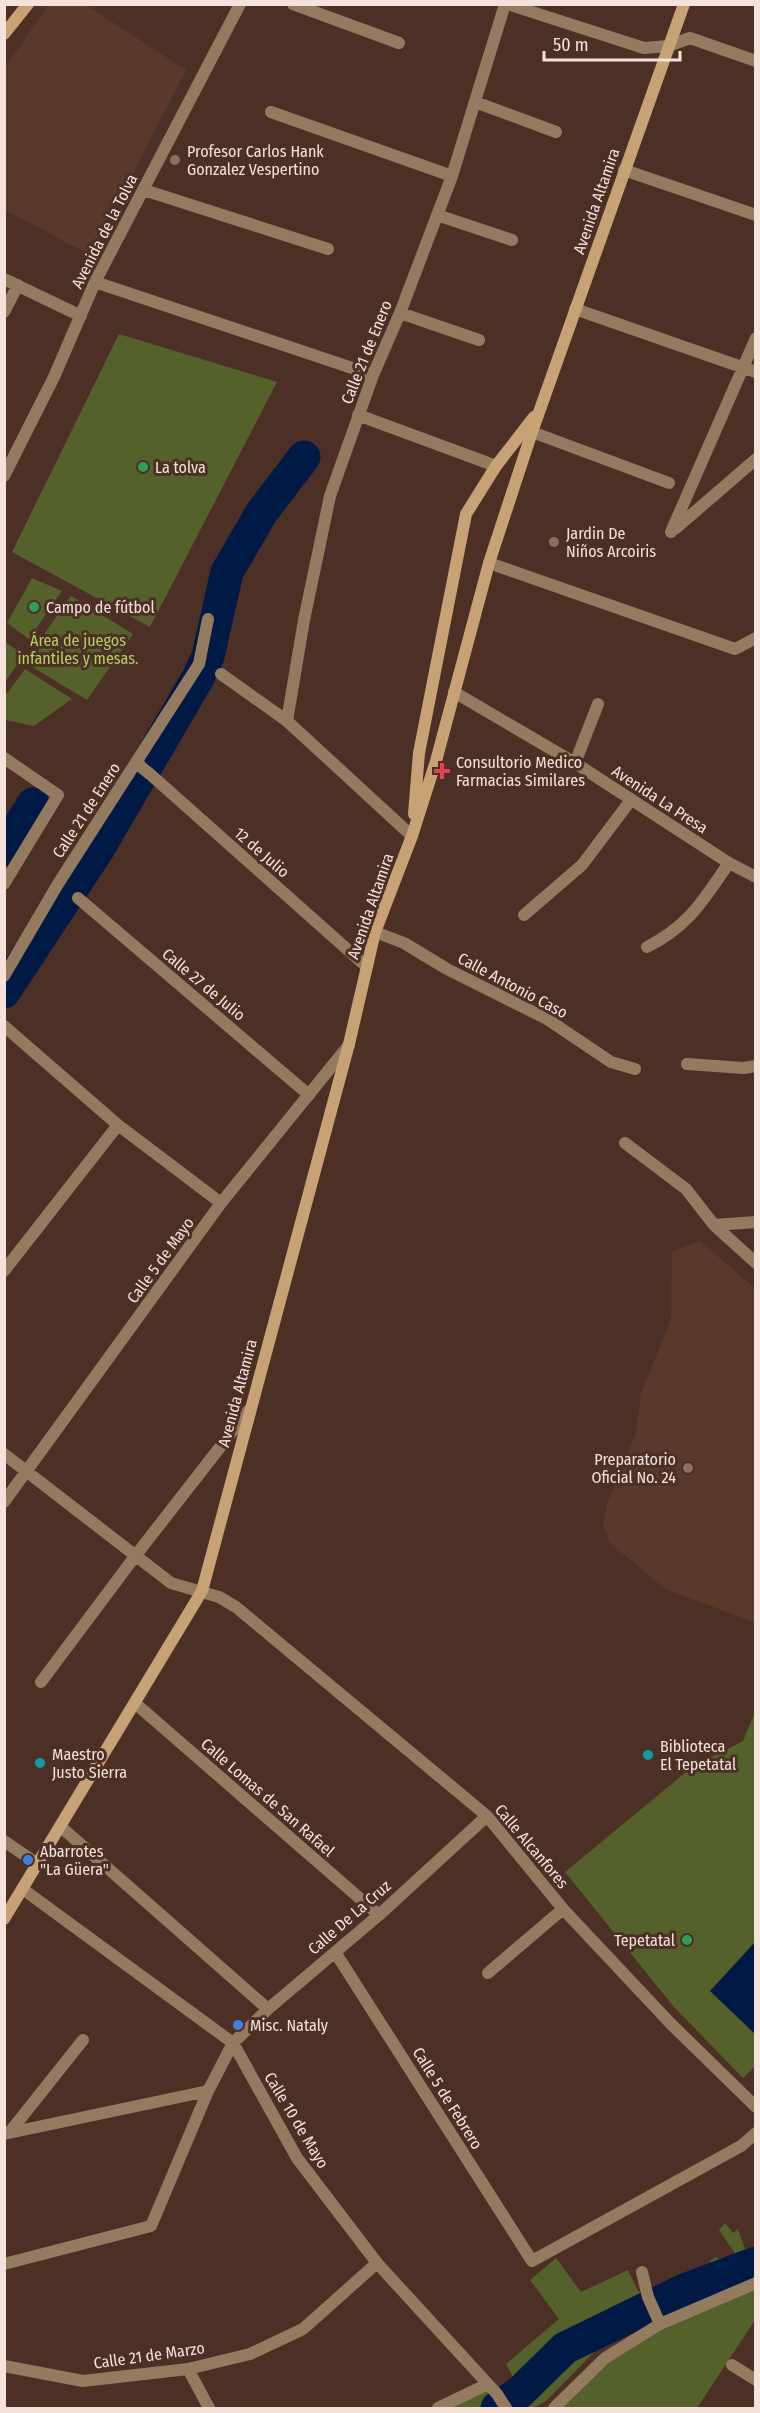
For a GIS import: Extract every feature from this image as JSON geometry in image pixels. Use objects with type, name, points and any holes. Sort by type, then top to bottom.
[{"type":"street","points":[[4,34],[28,4]]},
{"type":"street","name":"Avenida de la Tolva","points":[[4,476],[54,377],[95,282],[240,4]]},
{"type":"street","points":[[293,4],[399,43]]},
{"type":"street","points":[[506,4],[644,48],[668,46],[690,38],[756,61]]},
{"type":"street","name":"Calle 21 de Enero","points":[[287,721],[304,620],[330,496],[373,375],[400,313],[452,176],[506,4]]},
{"type":"street","name":"Avenida Altamira","points":[[4,1919],[24,1890],[202,1591],[349,1044],[375,932],[412,836],[436,761],[489,562],[532,432],[684,4]]},
{"type":"street","points":[[475,102],[556,132]]},
{"type":"street","points":[[271,112],[452,176]]},
{"type":"street","points":[[624,170],[756,215]]},
{"type":"street","points":[[144,190],[328,249]]},
{"type":"street","points":[[437,214],[512,240]]},
{"type":"street","points":[[4,279],[81,316]]},
{"type":"street","points":[[95,282],[373,375]]},
{"type":"street","points":[[4,312],[18,285]]},
{"type":"street","points":[[575,309],[749,371]]},
{"type":"street","points":[[400,313],[479,340]]},
{"type":"street","points":[[756,338],[749,371],[671,532],[756,459]]},
{"type":"street","name":"Avenida Altamira","points":[[412,836],[419,753],[435,681],[466,514],[496,466],[540,410]]},
{"type":"street","points":[[358,415],[496,466]]},
{"type":"street","points":[[532,432],[669,483]]},
{"type":"street","points":[[489,562],[735,649],[756,638]]},
{"type":"street","name":"Calle 21 de Enero","points":[[4,976],[58,884],[139,763],[199,664],[208,619]]},
{"type":"street","points":[[221,674],[287,721],[412,836]]},
{"type":"street","name":"Avenida La Presa","points":[[454,692],[575,763],[729,863],[756,877]]},
{"type":"street","points":[[575,763],[598,704]]},
{"type":"street","points":[[4,758],[58,795],[4,885]]},
{"type":"street","name":"12 de Julio","points":[[139,763],[366,966]]},
{"type":"street","points":[[524,915],[582,864],[631,800]]},
{"type":"street","points":[[647,946],[669,936],[691,917],[729,863]]},
{"type":"street","name":"Calle 27 de Julio","points":[[78,898],[309,1095]]},
{"type":"street","name":"Calle Antonio Caso","points":[[375,932],[404,943],[447,969],[547,1019],[611,1062],[634,1069]]},
{"type":"street","points":[[4,1026],[118,1125],[221,1203]]},
{"type":"street","name":"Calle 5 de Mayo","points":[[4,1502],[221,1203],[349,1044]]},
{"type":"street","points":[[687,1064],[744,1068],[756,1066]]},
{"type":"street","points":[[4,1271],[118,1125]]},
{"type":"street","points":[[625,1143],[686,1189],[714,1225],[756,1263]]},
{"type":"street","points":[[714,1225],[756,1222]]},
{"type":"street","points":[[41,1683],[136,1555],[249,1410]]},
{"type":"street","points":[[4,1454],[171,1583],[202,1591]]},
{"type":"street","name":"Calle Alcanfores","points":[[202,1591],[219,1597],[236,1607],[487,1816],[563,1909],[670,2024],[756,2107]]},
{"type":"street","name":"Calle Lomas de San Rafael","points":[[136,1704],[379,1915]]},
{"type":"street","name":"Calle De La Cruz","points":[[4,2264],[151,2226],[208,2091],[233,2043],[268,2009],[379,1915],[487,1816]]},
{"type":"street","points":[[61,1827],[268,2009]]},
{"type":"street","points":[[4,1841],[39,1865]]},
{"type":"street","name":"Calle 10 de Mayo","points":[[24,1890],[233,2043],[297,2158],[376,2263],[486,2385],[497,2394],[506,2409]]},
{"type":"street","points":[[488,1973],[563,1909]]},
{"type":"street","name":"Calle 5 de Febrero","points":[[336,1952],[532,2262],[741,2146],[756,2133]]},
{"type":"street","points":[[7,2133],[83,2040]]},
{"type":"street","points":[[7,2133],[208,2091]]},
{"type":"street","name":"Calle 21 de Marzo","points":[[4,2366],[83,2381],[188,2369],[250,2354],[303,2329],[376,2263]]},
{"type":"street","points":[[642,2272],[648,2297],[659,2320]]},
{"type":"street","points":[[554,2409],[605,2358],[659,2320],[756,2283]]},
{"type":"street","points":[[732,2365],[756,2380]]},
{"type":"street","points":[[188,2369],[208,2409]]},
{"type":"street","points":[[438,2409],[486,2385]]},
{"type":"shaded area","points":[[48,5],[86,5],[186,70],[92,256],[5,210],[5,68]]},
{"type":"shaded area","name":"Preparatorio Oficial No. 24","points":[[700,1241],[755,1288],[755,1623],[664,1588],[610,1543],[603,1525],[607,1504],[636,1432],[641,1393],[671,1319],[672,1252]]},
{"type":"green space","name":"La tolva","points":[[119,334],[277,382],[150,627],[12,552]]},
{"type":"green space","name":"Campo de fútbol","points":[[32,578],[62,591],[29,639],[7,623]]},
{"type":"green space","name":"Área de juegos infantiles y mesas.","points":[[71,596],[133,634],[87,700],[24,662]]},
{"type":"green space","points":[[5,642],[24,655],[5,682]]},
{"type":"green space","points":[[25,669],[72,699],[34,726],[5,720],[5,696]]},
{"type":"green space","name":"Tepetatal","points":[[755,1712],[756,2065],[743,2078],[674,2007],[565,1872],[691,1768],[743,1741]]},
{"type":"green space","points":[[725,2223],[733,2233],[738,2229],[747,2255],[755,2254],[755,2270],[598,2348],[546,2401],[534,2408],[438,2408],[486,2385],[500,2386],[514,2379],[506,2364],[559,2319],[530,2280],[556,2258],[581,2292],[628,2270],[638,2291],[648,2297],[714,2272],[710,2261],[716,2257],[722,2261],[736,2255],[719,2230]]},
{"type":"green space","points":[[755,2283],[755,2320],[697,2408],[554,2408],[605,2358]]},
{"type":"water","points":[[755,1942],[755,2034],[710,1991]]},
{"type":"waterway","points":[[4,992],[97,851],[199,676],[208,656],[227,572],[262,512],[304,457]]},
{"type":"waterway","points":[[4,850],[33,804]]},
{"type":"waterway","points":[[497,2408],[519,2393],[565,2348],[682,2291],[756,2263]]},
{"type":"place","name":"Profesor Carlos Hank Gonzalez Vespertino","points":[[175,160]]},
{"type":"place","name":"La tolva","points":[[143,467]]},
{"type":"place","name":"Jardin De Niños Arcoiris","points":[[554,542]]},
{"type":"place","name":"Campo de fútbol","points":[[34,607]]},
{"type":"place","name":"Consultorio Medico Farmacias Similares","points":[[442,771]]},
{"type":"place","name":"Preparatorio Oficial No. 24","points":[[688,1468]]},
{"type":"place","name":"Biblioteca El Tepetatal","points":[[648,1755]]},
{"type":"place","name":"Maestro Justo Sierra","points":[[40,1763]]},
{"type":"place","name":"Abarrotes \"La Güera\"","points":[[28,1860]]},
{"type":"place","name":"Tepetatal","points":[[687,1940]]},
{"type":"place","name":"Misc. Nataly","points":[[238,2025]]}]
